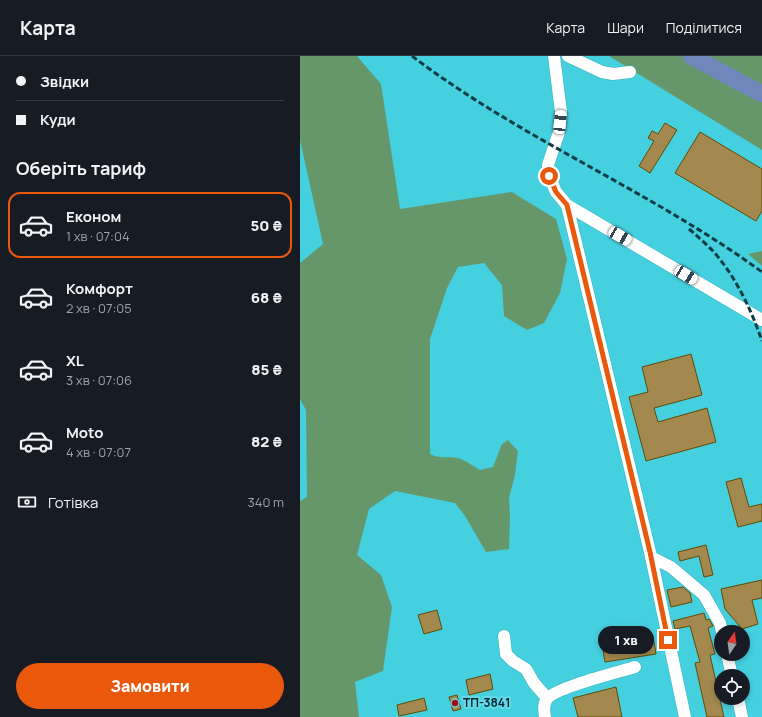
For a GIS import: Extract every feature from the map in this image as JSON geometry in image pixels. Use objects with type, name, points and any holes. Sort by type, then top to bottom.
[{"type":"lane","points":[[554,56],[561,112],[559,132],[548,165],[549,176],[556,192],[567,205],[762,320]]},
{"type":"lane","points":[[568,56],[602,72],[613,74],[630,72]]},
{"type":"lane","points":[[567,205],[651,557],[684,717]]},
{"type":"lane","points":[[651,557],[671,567],[704,595],[720,625]]},
{"type":"lane","points":[[504,636],[506,654],[513,661],[526,669],[534,683],[547,698]]},
{"type":"lane","points":[[545,717],[543,709],[547,698],[559,690],[635,667]]},
{"type":"lane","points":[[739,705],[742,717]]},
{"type":"shaded area","points":[[300,56],[762,56],[762,717],[300,717]]},
{"type":"green space","points":[[300,56],[357,56],[381,84],[400,209],[512,192],[556,219],[567,259],[560,293],[544,323],[527,330],[504,316],[502,285],[484,263],[458,267],[447,288],[430,339],[430,454],[458,458],[480,470],[493,467],[502,444],[508,440],[518,451],[515,475],[509,498],[509,549],[486,552],[465,516],[455,503],[395,491],[369,509],[357,555],[381,575],[392,607],[383,671],[355,682],[359,717],[300,717],[300,501],[307,497],[306,410],[300,399],[300,263],[323,244],[300,140]]},
{"type":"green space","points":[[609,56],[762,56],[762,150]]},
{"type":"green space","points":[[762,251],[762,266],[748,254]]},
{"type":"building","points":[[665,123],[677,130],[650,173],[639,166],[654,141],[648,138],[652,131],[658,134]]},
{"type":"building","points":[[700,132],[762,169],[762,211],[756,221],[675,173]]},
{"type":"building","points":[[691,354],[702,395],[654,408],[658,422],[707,408],[716,442],[646,461],[629,397],[648,392],[642,367]]},
{"type":"building","points":[[741,478],[749,507],[762,504],[762,521],[738,527],[726,482]]},
{"type":"building","points":[[706,545],[713,575],[704,577],[699,556],[680,561],[678,552]]},
{"type":"building","points":[[762,580],[762,598],[752,600],[758,624],[750,626],[750,625],[739,625],[725,609],[721,589]]},
{"type":"building","points":[[683,587],[690,593],[692,602],[671,607],[667,590]]},
{"type":"building","points":[[437,610],[442,629],[424,634],[418,615]]},
{"type":"building","points":[[704,613],[706,620],[709,619],[713,626],[708,628],[714,650],[714,654],[710,655],[714,673],[714,705],[721,705],[724,717],[707,717],[695,663],[700,662],[690,626],[675,629],[673,621]]},
{"type":"building","points":[[653,636],[656,654],[605,662],[602,644]]},
{"type":"building","points":[[490,674],[493,689],[469,695],[466,680]]},
{"type":"building","points":[[616,687],[622,717],[578,717],[573,698]]},
{"type":"building","name":"ТП-3841","points":[[457,695],[461,709],[453,711],[449,697]]},
{"type":"building","points":[[424,698],[427,710],[399,716],[397,705]]},
{"type":"waterway","points":[[691,56],[762,94]]},
{"type":"railway","points":[[412,56],[454,86],[497,113],[676,216],[720,243],[762,272]]},
{"type":"railway","points":[[689,229],[712,250],[728,270],[742,293],[762,341]]},
{"type":"place","name":"ТП-3841","points":[[455,703]]},
{"type":"route","points":[[549,176],[556,192],[567,205],[650,552],[668,640]]}]
